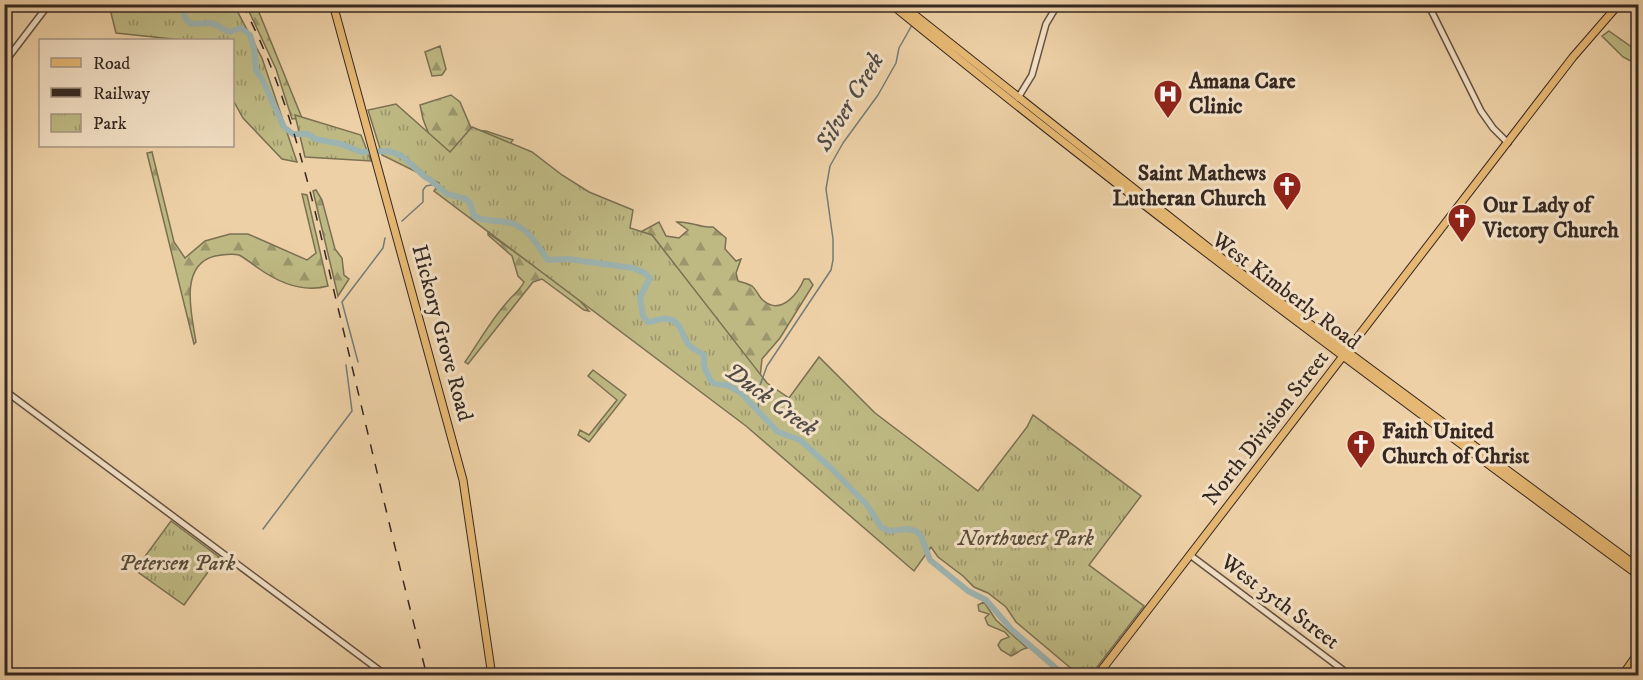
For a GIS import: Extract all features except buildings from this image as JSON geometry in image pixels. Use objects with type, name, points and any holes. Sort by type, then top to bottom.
[{"type":"main road","name":"Hickory Grove Road","points":[[333,4],[463,480],[492,675]]},
{"type":"main road","name":"West Kimberly Road","points":[[891,4],[908,14],[1195,245],[1638,567]]},
{"type":"main road","name":"West Kimberly Road","points":[[901,4],[908,14]]},
{"type":"main road","name":"North Division Street","points":[[1097,675],[1573,57],[1619,4]]},
{"type":"main road","name":"West Kimberly Road","points":[[1345,354],[1638,575]]},
{"type":"main road","points":[[1622,675],[1638,654]]},
{"type":"street","points":[[4,63],[49,4]]},
{"type":"street","points":[[1016,100],[1036,63],[1046,24],[1058,4]]},
{"type":"street","points":[[1428,4],[1481,111],[1493,129],[1508,142]]},
{"type":"street","points":[[4,390],[387,675]]},
{"type":"street","name":"West 35th Street","points":[[1190,555],[1351,675]]},
{"type":"green space","points":[[109,5],[234,5],[262,58],[297,162],[282,159],[243,118],[234,102],[234,39],[173,39],[116,33]]},
{"type":"green space","points":[[246,5],[256,5],[302,118],[292,119],[276,69]]},
{"type":"green space","points":[[1609,31],[1638,50],[1638,65],[1623,57],[1602,36]]},
{"type":"green space","points":[[440,46],[446,69],[442,75],[432,76],[425,52]]},
{"type":"green space","points":[[451,95],[460,102],[472,130],[486,131],[513,140],[504,152],[574,237],[431,140],[420,105]]},
{"type":"green space","name":"Northwest Park","points":[[396,104],[450,152],[472,127],[532,152],[589,192],[633,210],[630,228],[652,235],[767,383],[789,398],[819,357],[875,413],[978,491],[1027,427],[1033,415],[1141,496],[1089,565],[1144,606],[1091,675],[1079,675],[1016,622],[1006,607],[988,593],[974,587],[938,557],[931,547],[914,571],[746,426],[434,191],[439,183],[382,155],[368,110]]},
{"type":"green space","points":[[295,115],[361,135],[371,161],[305,157]]},
{"type":"green space","points":[[152,152],[174,242],[185,258],[205,241],[230,234],[248,234],[307,260],[316,253],[302,194],[307,195],[328,286],[309,288],[291,285],[274,278],[239,255],[215,256],[203,261],[196,270],[190,293],[196,342],[194,344],[147,153]]},
{"type":"green space","points":[[316,190],[322,200],[335,249],[342,258],[344,275],[349,279],[338,296],[313,191]]},
{"type":"green space","points":[[659,222],[666,236],[679,238],[688,230],[677,222],[713,227],[726,238],[725,249],[736,261],[741,259],[736,273],[738,281],[752,286],[762,300],[770,305],[777,306],[788,301],[798,291],[804,279],[809,279],[813,285],[780,338],[762,359],[760,378],[626,240]]},
{"type":"green space","points":[[488,233],[574,294],[589,311],[584,310],[542,279],[533,282],[468,364],[465,362],[491,322],[524,282],[518,276],[512,256]]},
{"type":"green space","points":[[593,370],[626,395],[589,442],[578,435],[580,430],[589,435],[617,400],[588,376]]},
{"type":"green space","name":"Petersen Park","points":[[171,521],[219,557],[184,605],[135,570]]},
{"type":"green space","points":[[984,602],[996,620],[1027,648],[1011,656],[1001,650],[998,645],[1001,640],[1009,637],[1005,632],[988,625],[985,618],[989,614],[979,611],[978,605]]},
{"type":"waterway","name":"Duck Creek","points":[[183,4],[185,18],[191,24],[212,23],[229,32],[241,28],[250,35],[256,70],[284,127],[293,134],[308,134],[315,139],[341,144],[361,152],[389,151],[402,156],[447,194],[466,199],[470,203],[474,216],[515,224],[521,228],[531,237],[548,260],[568,259],[633,268],[645,273],[650,278],[640,297],[643,316],[648,322],[662,319],[674,321],[681,329],[687,343],[704,355],[704,366],[710,380],[715,384],[727,385],[740,392],[778,432],[800,440],[867,505],[881,527],[889,531],[907,529],[916,531],[921,536],[930,560],[968,591],[986,600],[1012,630],[1065,676]]},
{"type":"waterway","name":"Silver Creek","points":[[916,13],[917,4]]},
{"type":"waterway","name":"Silver Creek","points":[[758,413],[759,388],[767,366],[831,270],[833,239],[826,189],[830,166],[843,143],[878,95],[896,63],[899,48],[912,25]]},
{"type":"waterway","points":[[402,221],[423,202],[423,190],[426,186],[436,184]]},
{"type":"waterway","points":[[358,362],[342,302],[383,248],[385,238]]},
{"type":"waterway","points":[[263,529],[352,411],[346,365]]},
{"type":"railway","points":[[242,4],[275,78],[300,155],[427,676]]},
{"type":"place","name":"Amana Care Clinic","points":[[1168,120]]},
{"type":"place","name":"Saint Mathews Lutheran Church","points":[[1287,212]]},
{"type":"place","name":"Our Lady of Victory Church","points":[[1462,244]]},
{"type":"place","name":"Faith United Church of Christ","points":[[1361,470]]}]
